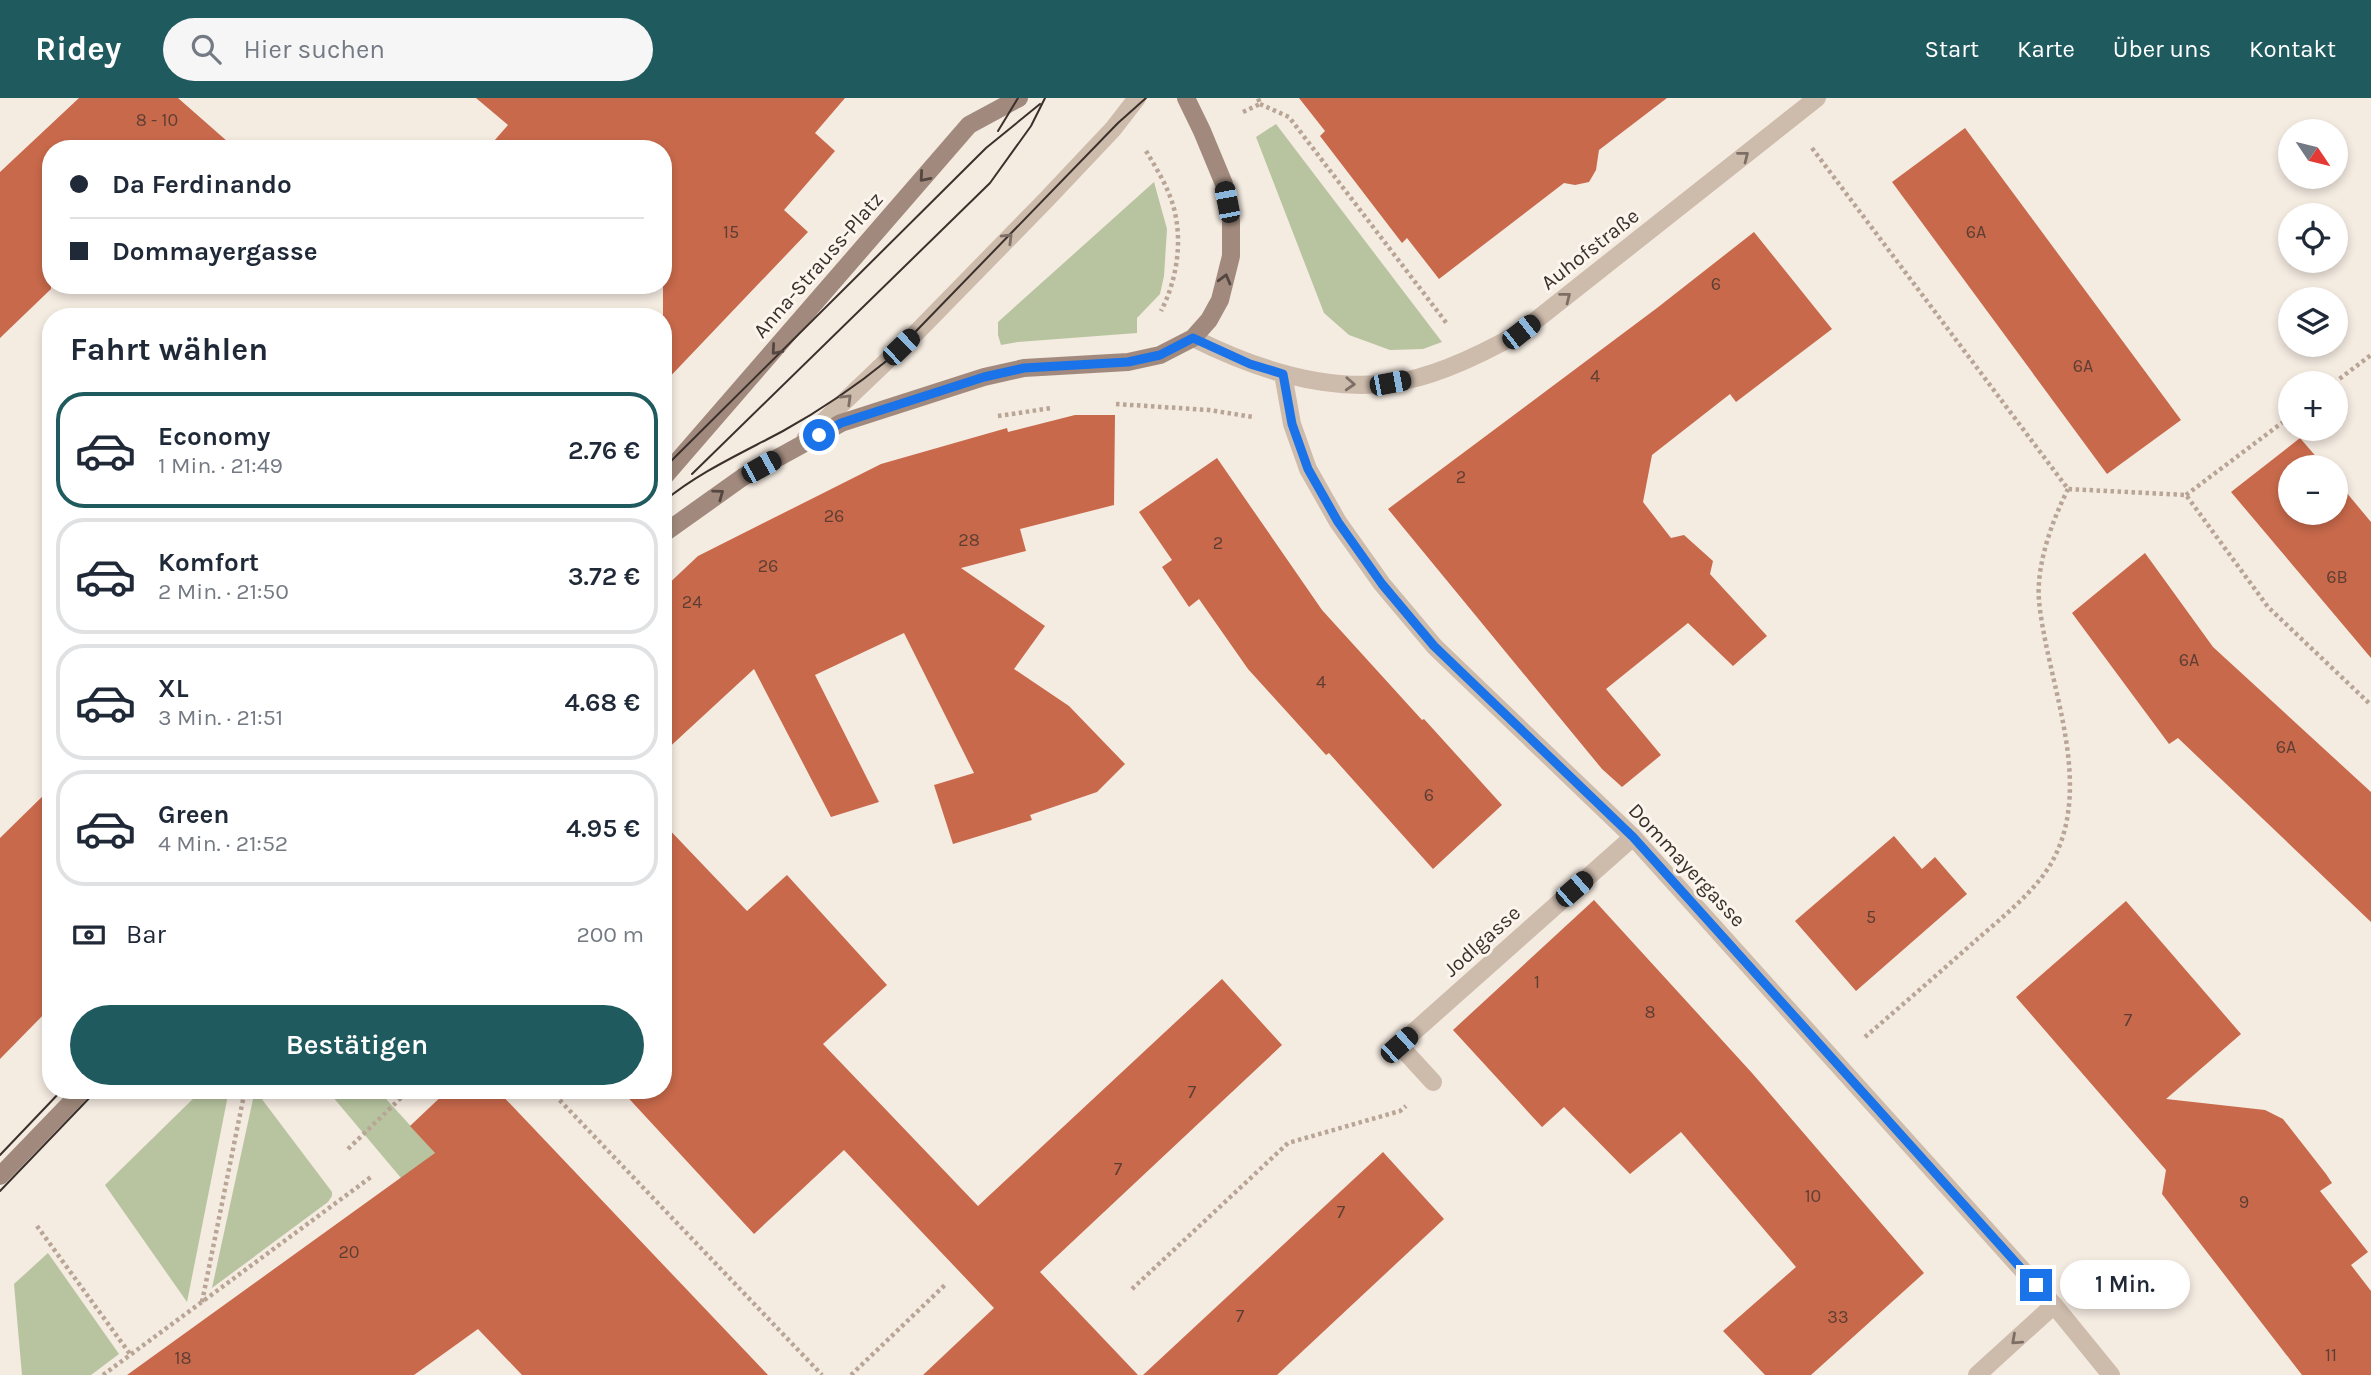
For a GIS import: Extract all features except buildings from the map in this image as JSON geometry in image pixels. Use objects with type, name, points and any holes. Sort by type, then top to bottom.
[{"type":"main road","points":[[969,125],[984,98]]},
{"type":"main road","name":"Anna-Strauss-Platz","points":[[672,468],[969,125],[1018,98]]},
{"type":"main road","points":[[672,528],[743,477],[841,423],[984,377],[1024,368],[1128,362],[1160,355],[1193,338],[1209,320],[1220,300],[1231,256],[1231,220],[1224,184],[1186,98]]},
{"type":"main road","points":[[0,1176],[74,1099]]},
{"type":"street","points":[[798,446],[914,335],[1118,123],[1137,98]]},
{"type":"street","name":"Auhofstraße","points":[[1283,374],[1333,383],[1390,383],[1412,379],[1482,354],[1521,332],[1817,98]]},
{"type":"street","points":[[1193,338],[1250,364],[1283,374]]},
{"type":"street","name":"Dommayergasse","points":[[1283,374],[1292,424],[1308,469],[1338,522],[1382,584],[1434,646],[1633,837],[2054,1305],[2111,1375]]},
{"type":"street","name":"Jodlgasse","points":[[1433,1082],[1399,1045],[1633,837]]},
{"type":"street","points":[[1977,1375],[2054,1305]]},
{"type":"path","points":[[1258,98],[1261,104],[1289,117],[1447,325],[1482,354]]},
{"type":"path","points":[[1243,112],[1261,104]]},
{"type":"path","points":[[1791,120],[2068,489]]},
{"type":"path","points":[[1118,123],[1139,141],[1162,178],[1172,201],[1177,248],[1175,275],[1160,313],[1147,324],[1160,355]]},
{"type":"path","points":[[2348,372],[2371,355]]},
{"type":"path","points":[[1114,404],[1209,410],[1292,424]]},
{"type":"path","points":[[986,418],[1062,406]]},
{"type":"path","points":[[2068,489],[2186,495],[2278,426]]},
{"type":"path","points":[[1836,1063],[2024,898],[2054,858],[2068,817],[2069,758],[2039,600],[2042,562],[2059,508],[2068,489]]},
{"type":"path","points":[[2186,495],[2268,607],[2371,705]]},
{"type":"path","points":[[1132,1289],[1289,1143],[1401,1111],[1433,1082]]},
{"type":"path","points":[[201,1303],[243,1099]]},
{"type":"path","points":[[348,1149],[400,1099]]},
{"type":"path","points":[[559,1099],[822,1375]]},
{"type":"path","points":[[103,1375],[372,1177]]},
{"type":"path","points":[[37,1226],[131,1354]]},
{"type":"path","points":[[851,1375],[947,1283]]},
{"type":"green space","points":[[1276,124],[1442,342],[1423,349],[1390,350],[1349,335],[1324,313],[1256,137]]},
{"type":"green space","points":[[1154,182],[1167,229],[1164,276],[1160,294],[1137,318],[1137,333],[1001,345],[998,322]]},
{"type":"green space","points":[[193,1099],[227,1099],[187,1302],[105,1185]]},
{"type":"green space","points":[[253,1099],[262,1099],[332,1192],[332,1196],[328,1202],[212,1288]]},
{"type":"green space","points":[[335,1099],[386,1099],[436,1154],[401,1178]]},
{"type":"green space","points":[[48,1253],[119,1354],[91,1375],[22,1375],[14,1284]]},
{"type":"tram line","points":[[998,131],[1018,98]]},
{"type":"tram line","points":[[692,474],[990,183],[1031,126],[1045,98]]},
{"type":"tram line","points":[[672,495],[706,472],[825,406],[889,359],[1118,123],[1146,98]]},
{"type":"tram line","points":[[672,460],[986,148],[1040,104]]},
{"type":"tram line","points":[[0,1155],[53,1099]]},
{"type":"tram line","points":[[0,1191],[88,1099]]},
{"type":"route","points":[[819,435],[841,423],[984,377],[1024,368],[1128,362],[1160,355],[1193,338],[1224,354],[1283,374],[1292,424],[1308,469],[1338,522],[1382,584],[1434,646],[1633,837],[2036,1285]]}]
